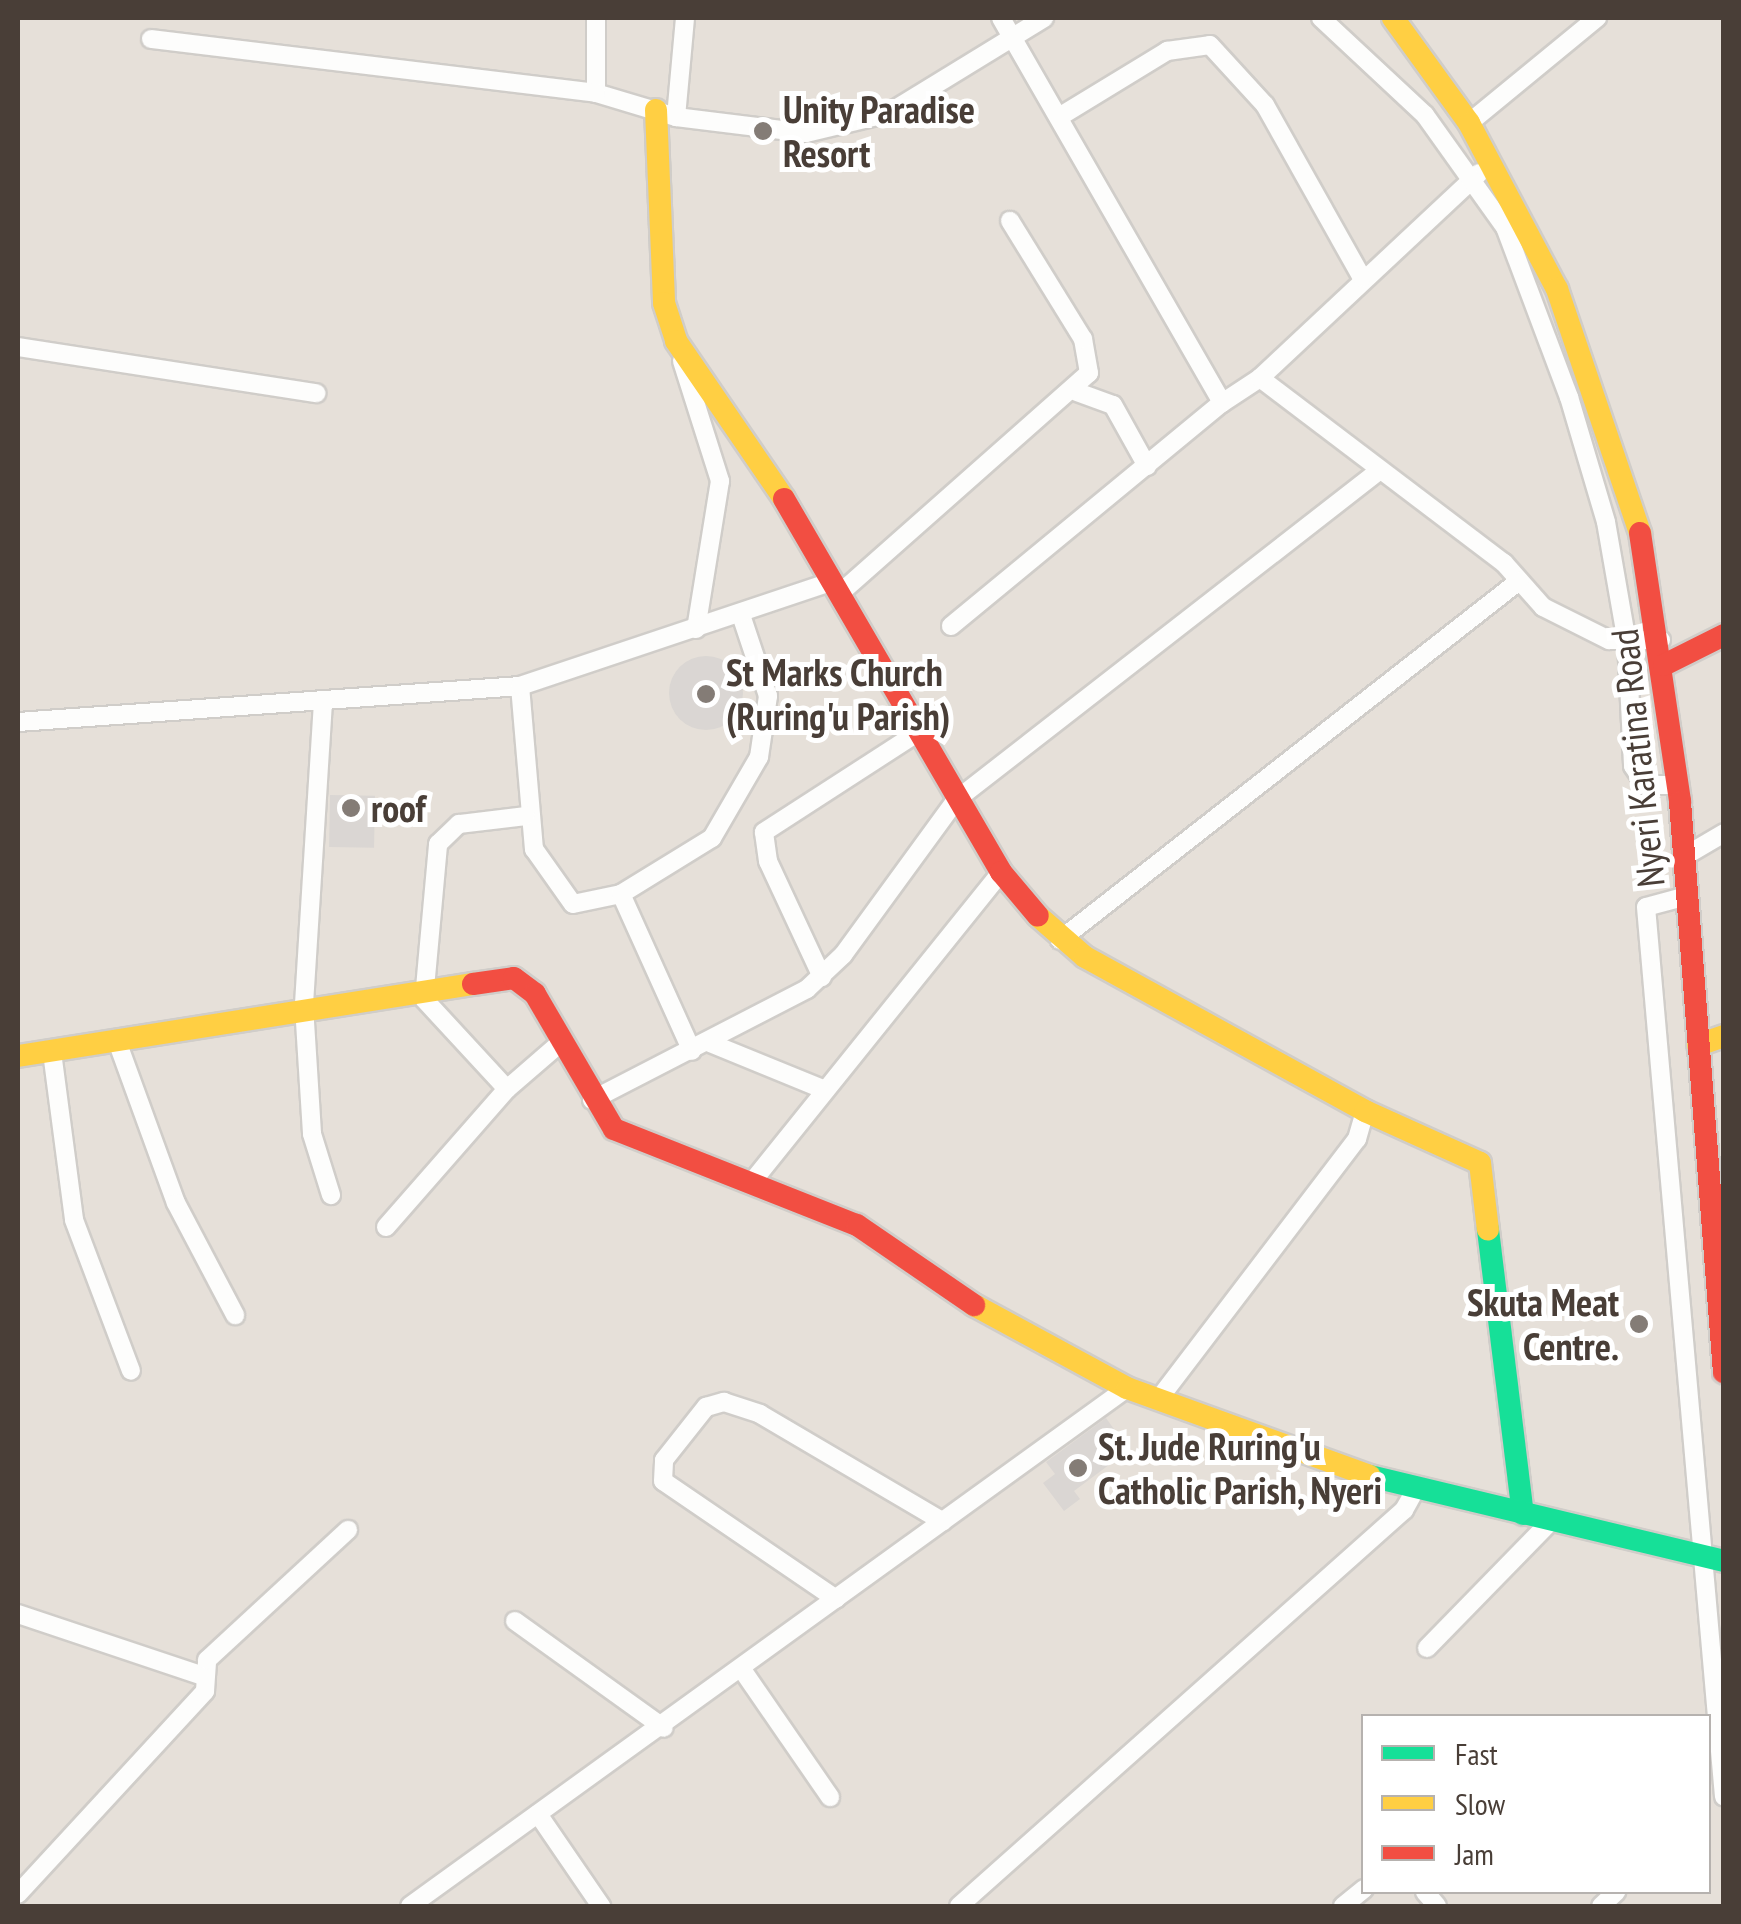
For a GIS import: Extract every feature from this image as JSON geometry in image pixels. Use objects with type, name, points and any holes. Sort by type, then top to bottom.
[{"type":"main road","name":"Nyeri Karatina Road","points":[[1393,18],[1469,123],[1557,289],[1625,474],[1661,640],[1678,785],[1698,1045],[1717,1196],[1724,1372]]},
{"type":"main road","points":[[666,113],[664,303],[674,336],[834,588],[1001,872],[1060,940],[1366,1110],[1480,1163],[1522,1514]]},
{"type":"main road","points":[[1664,665],[1724,635]]},
{"type":"main road","points":[[18,1056],[304,1006],[514,978],[535,994],[559,1044],[614,1129],[857,1225],[1005,1326],[1127,1388],[1415,1490],[1698,1559],[1724,1561]]},
{"type":"main road","points":[[1698,1045],[1724,1036]]},
{"type":"street","points":[[596,18],[596,93]]},
{"type":"street","points":[[666,113],[684,18]]},
{"type":"street","points":[[1001,18],[1222,403]]},
{"type":"street","points":[[151,39],[596,93],[666,113],[806,132],[848,126],[932,90],[1044,18]]},
{"type":"street","points":[[1320,18],[1425,115],[1505,227],[1606,522],[1627,642],[1633,766],[1646,786],[1678,785]]},
{"type":"street","points":[[1469,123],[1598,18]]},
{"type":"street","points":[[1058,117],[1182,44],[1210,45],[1265,104],[1362,278]]},
{"type":"street","points":[[951,626],[1222,403],[1260,378],[1362,278],[1492,162]]},
{"type":"street","points":[[18,721],[520,686],[834,588],[1077,392],[1091,366],[1084,338],[1010,222]]},
{"type":"street","points":[[1532,301],[1557,289]]},
{"type":"street","points":[[674,336],[720,481],[696,629]]},
{"type":"street","points":[[18,347],[316,393]]},
{"type":"street","points":[[1260,378],[1572,623],[1627,642],[1661,640]]},
{"type":"street","points":[[1077,392],[1112,404],[1148,466]]},
{"type":"street","points":[[592,1100],[710,1043],[822,977],[956,800],[1380,470]]},
{"type":"street","points":[[1060,940],[1519,582]]},
{"type":"street","points":[[520,686],[526,816],[561,897],[584,905],[620,894],[712,838],[759,756],[768,696],[742,614]]},
{"type":"street","points":[[18,721],[280,696]]},
{"type":"street","points":[[323,702],[304,1006],[312,1134],[331,1195]]},
{"type":"street","points":[[822,977],[768,861],[764,832],[917,734]]},
{"type":"street","points":[[508,1088],[428,1012],[425,988],[438,844],[459,824],[526,816]]},
{"type":"street","points":[[1685,856],[1724,833]]},
{"type":"street","points":[[752,1182],[1001,872]]},
{"type":"street","points":[[620,894],[692,1052]]},
{"type":"street","points":[[1687,896],[1646,907],[1698,1559],[1720,1730],[1724,1797]]},
{"type":"street","points":[[116,1041],[176,1203],[235,1315]]},
{"type":"street","points":[[710,1043],[825,1090]]},
{"type":"street","points":[[386,1227],[508,1088],[559,1044]]},
{"type":"street","points":[[52,1052],[74,1220],[130,1371]]},
{"type":"street","points":[[1158,1400],[1357,1140],[1366,1110]]},
{"type":"street","points":[[1679,1299],[1721,1284]]},
{"type":"street","points":[[410,1906],[664,1728],[1127,1388]]},
{"type":"street","points":[[836,1599],[663,1481],[664,1460],[706,1407],[724,1402],[760,1414],[943,1522]]},
{"type":"street","points":[[959,1906],[1404,1510],[1415,1490]]},
{"type":"street","points":[[1427,1648],[1551,1521]]},
{"type":"street","points":[[18,1894],[205,1691],[208,1660],[348,1530]]},
{"type":"street","points":[[18,1614],[204,1676]]},
{"type":"street","points":[[515,1621],[664,1728]]},
{"type":"street","points":[[741,1668],[830,1798]]},
{"type":"street","points":[[538,1814],[601,1906]]},
{"type":"shaded area","points":[[18,18],[1723,18],[1723,1906],[18,1906]]},
{"type":"building","name":"St Marks Church (Ruring'u Parish)","points":[[706,656],[732,667],[743,693],[732,719],[706,730],[680,719],[669,693],[680,667]]},
{"type":"building","points":[[330,795],[375,796],[374,848],[329,847]]},
{"type":"building","name":"St. Jude Ruring'u Catholic Parish, Nyeri","points":[[1106,1418],[1129,1450],[1074,1491],[1080,1499],[1064,1511],[1043,1483],[1055,1474],[1046,1462]]},
{"type":"traffic: fast","points":[[1488,1230],[1523,1514]]},
{"type":"traffic: fast","points":[[1370,1476],[1724,1561]]},
{"type":"traffic: slow","points":[[1393,18],[1469,123],[1557,289],[1640,533]]},
{"type":"traffic: slow","points":[[656,110],[664,303],[676,341],[784,499]]},
{"type":"traffic: slow","points":[[1038,916],[1085,957],[1365,1111],[1480,1163],[1488,1230]]},
{"type":"traffic: slow","points":[[18,1056],[473,984]]},
{"type":"traffic: slow","points":[[1698,1045],[1724,1036]]},
{"type":"traffic: slow","points":[[974,1305],[1127,1388],[1370,1476]]},
{"type":"traffic: jam","points":[[784,499],[1001,872],[1038,916]]},
{"type":"traffic: jam","points":[[1640,533],[1680,802],[1724,1372]]},
{"type":"traffic: jam","points":[[1664,665],[1724,635]]},
{"type":"traffic: jam","points":[[473,984],[514,978],[535,994],[614,1129],[857,1225],[974,1305]]},
{"type":"place","name":"Unity Paradise Resort","points":[[763,131]]},
{"type":"place","name":"St Marks Church (Ruring'u Parish)","points":[[706,694]]},
{"type":"place","name":"roof","points":[[351,808]]},
{"type":"place","name":"Skuta Meat Centre.","points":[[1639,1324]]},
{"type":"place","name":"St. Jude Ruring'u Catholic Parish, Nyeri","points":[[1078,1468]]}]
